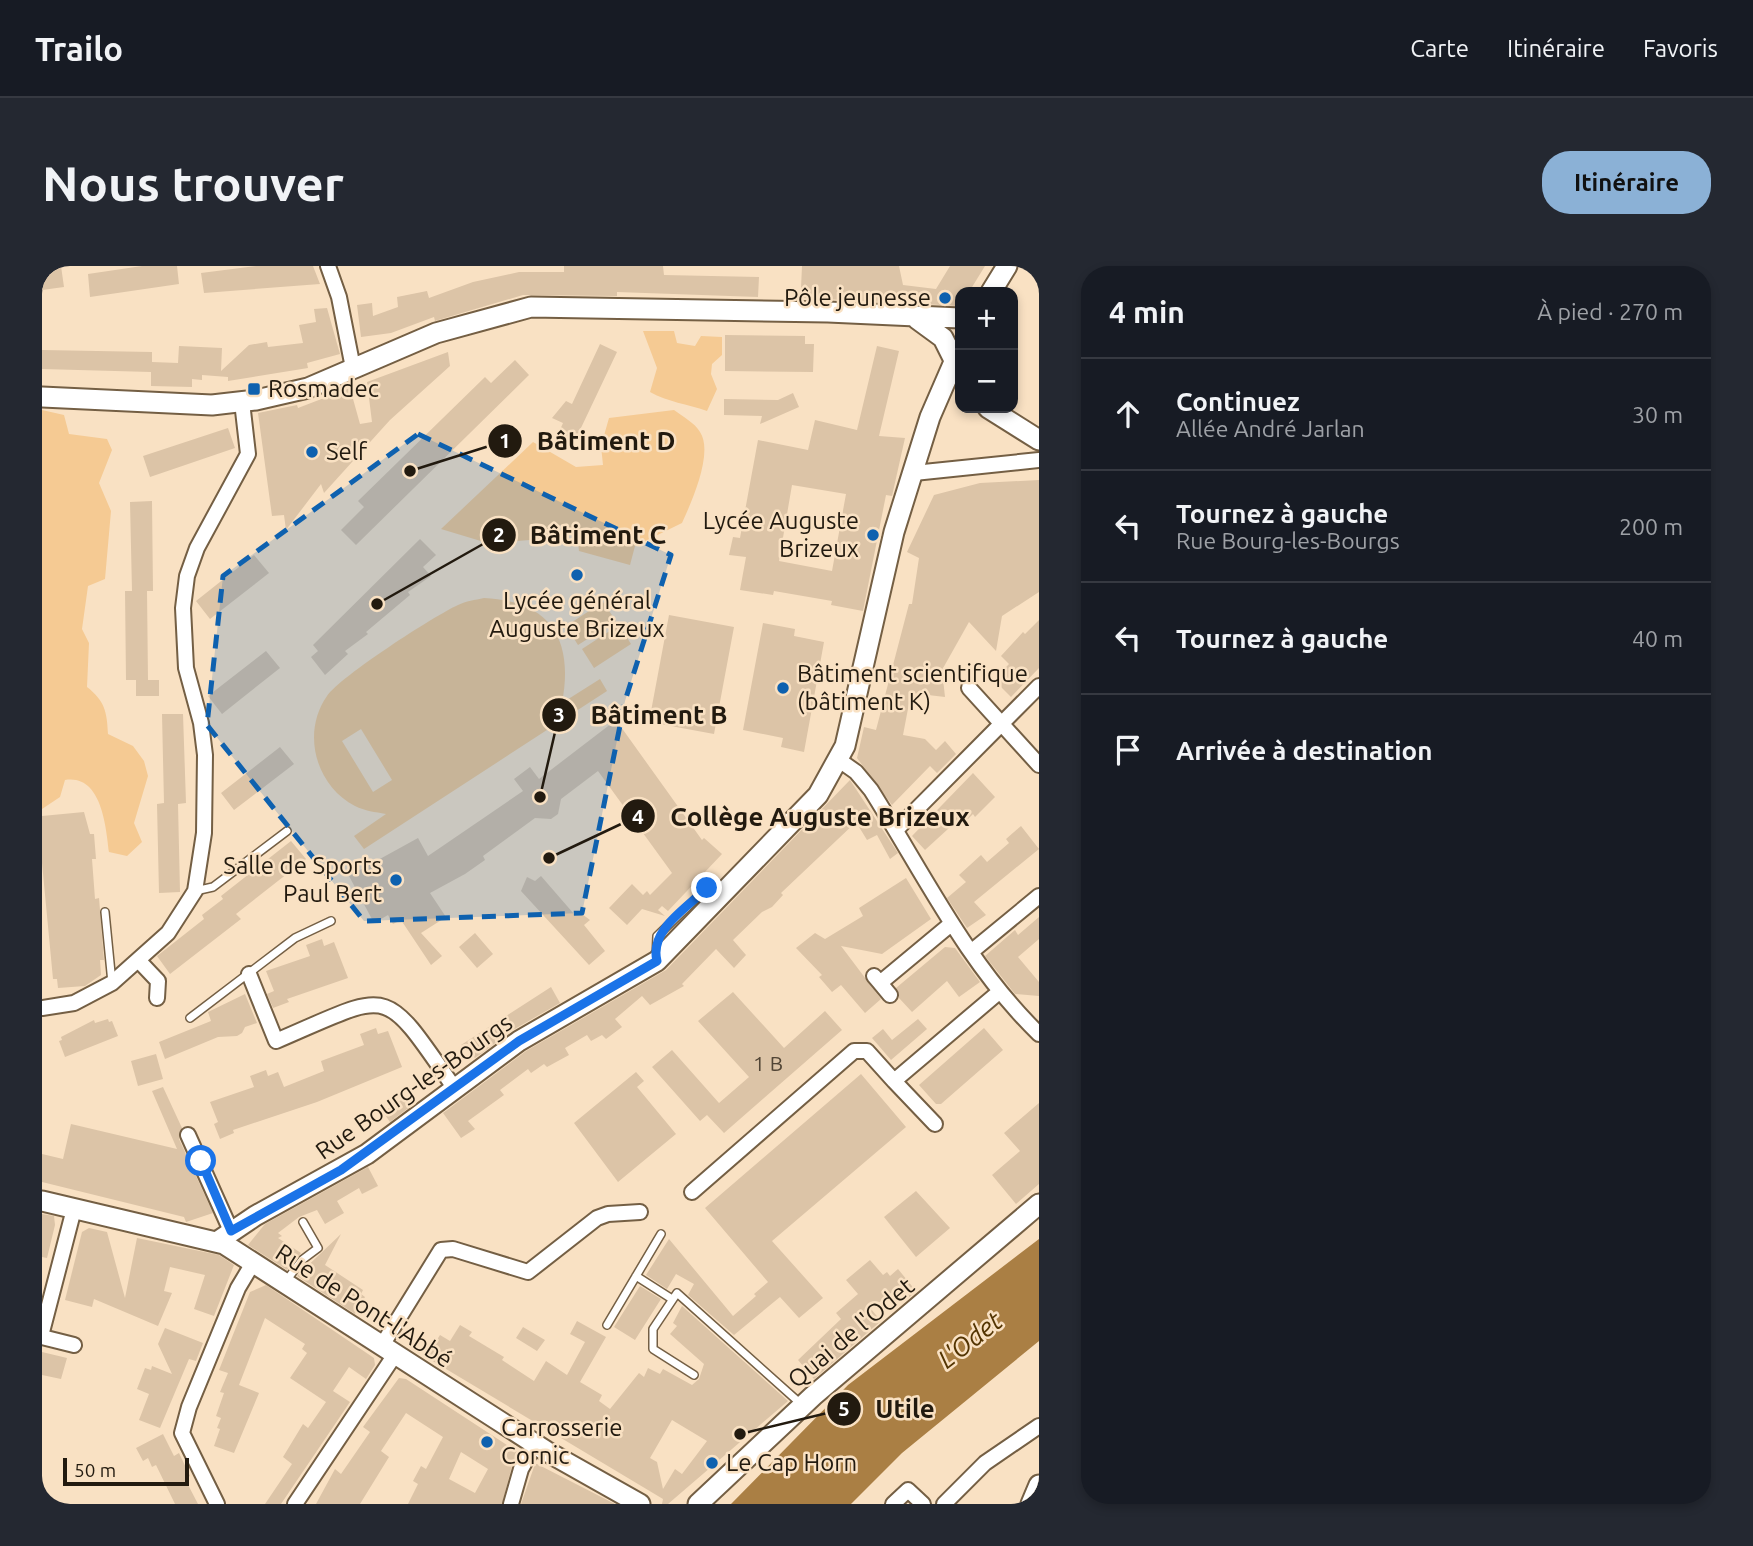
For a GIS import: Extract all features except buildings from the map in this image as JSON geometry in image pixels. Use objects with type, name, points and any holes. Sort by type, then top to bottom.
[{"type":"street","points":[[328,266],[339,297],[353,368]]},
{"type":"street","points":[[994,287],[1007,266]]},
{"type":"street","points":[[42,397],[197,404],[242,402],[309,388],[436,334],[501,313],[531,307],[828,312],[955,318]]},
{"type":"street","points":[[916,318],[939,334],[955,356]]},
{"type":"street","name":"Rue Bourg-les-Bourgs","points":[[224,1236],[350,1164],[519,1041],[657,961],[730,889],[818,795],[839,760],[851,722],[889,553],[930,417],[955,366]]},
{"type":"street","points":[[42,1008],[74,1003],[111,983],[169,933],[195,891],[204,833],[204,746],[186,668],[183,608],[187,576],[197,548],[244,464],[249,450],[242,402]]},
{"type":"street","points":[[996,413],[1039,440]]},
{"type":"street","points":[[914,473],[1039,460]]},
{"type":"street","points":[[896,830],[1039,686]]},
{"type":"street","points":[[969,688],[1039,765]]},
{"type":"street","points":[[839,760],[856,772],[896,830],[951,924],[999,992],[1039,1034]]},
{"type":"street","points":[[971,952],[1039,895]]},
{"type":"street","points":[[890,995],[877,980],[951,924]]},
{"type":"street","points":[[139,961],[158,981],[157,998]]},
{"type":"street","points":[[249,974],[276,1041],[365,1004],[380,1004],[394,1010],[407,1021],[455,1089]]},
{"type":"street","points":[[894,1081],[999,992]]},
{"type":"street","points":[[692,1192],[854,1051],[867,1051],[935,1124]]},
{"type":"street","points":[[188,1135],[224,1236]]},
{"type":"street","name":"Rue de Pont-l'Abbé","points":[[42,1201],[224,1236],[253,1263],[284,1284],[535,1444],[640,1504]]},
{"type":"street","name":"Quai de l'Odet","points":[[698,1504],[803,1406],[1039,1204]]},
{"type":"street","points":[[74,1209],[42,1335],[74,1345]]},
{"type":"street","points":[[295,1504],[388,1351],[441,1250],[453,1249],[528,1272],[597,1217],[608,1213],[640,1212]]},
{"type":"street","points":[[217,1504],[182,1433],[189,1406],[238,1289],[253,1263]]},
{"type":"street","points":[[944,1504],[985,1463],[1039,1426]]},
{"type":"street","points":[[1021,1436],[1039,1438]]},
{"type":"street","points":[[511,1504],[521,1469],[535,1444]]},
{"type":"street","points":[[1031,1504],[1039,1485]]},
{"type":"street","points":[[894,1504],[908,1490],[923,1504]]},
{"type":"lane","points":[[195,891],[213,887],[288,831]]},
{"type":"lane","points":[[105,912],[111,983]]},
{"type":"lane","points":[[190,1018],[295,938],[331,921]]},
{"type":"lane","points":[[284,1284],[298,1264],[318,1248],[303,1222]]},
{"type":"lane","points":[[607,1325],[661,1234]]},
{"type":"lane","points":[[636,1276],[672,1299]]},
{"type":"lane","points":[[694,1375],[653,1349],[653,1329],[677,1293],[803,1406]]},
{"type":"highlighted area","points":[[418,434],[671,555],[625,701],[582,913],[364,921],[207,725],[223,576]]},
{"type":"shaded area","points":[[643,331],[674,331],[677,343],[695,346],[701,336],[722,337],[722,355],[712,364],[711,374],[717,389],[707,411],[650,392],[657,368]]},
{"type":"shaded area","points":[[42,410],[64,415],[69,434],[107,439],[112,450],[99,483],[111,511],[105,579],[88,586],[82,629],[89,643],[87,687],[98,697],[104,708],[108,734],[133,746],[144,761],[148,776],[134,823],[142,842],[127,856],[109,852],[104,817],[87,785],[77,780],[65,780],[60,797],[42,809]]},
{"type":"shaded area","points":[[674,410],[695,426],[704,441],[700,478],[682,523],[635,546],[630,565],[579,551],[577,535],[561,525],[542,539],[517,541],[513,536],[504,538],[504,548],[441,529],[533,442],[576,467],[603,465],[601,446],[609,418]]},
{"type":"shaded area","points":[[484,598],[526,607],[541,616],[553,628],[564,660],[562,703],[600,679],[607,691],[364,849],[354,836],[386,814],[355,806],[331,786],[322,772],[314,742],[319,711],[327,696],[336,687],[389,647],[446,611]],"holes":[[[361,729],[392,780],[373,792],[342,741]]]},
{"type":"shaded area","points":[[603,602],[616,621],[578,645],[566,626]]},
{"type":"shaded area","points":[[619,625],[631,644],[594,668],[582,649]]},
{"type":"water","name":"L'Odet","points":[[1039,1239],[1039,1341],[902,1453],[851,1504],[731,1504],[848,1385]]},
{"type":"place","name":"Pôle jeunesse","points":[[945,298]]},
{"type":"place","name":"Rosmadec","points":[[254,389]]},
{"type":"place","name":"Self","points":[[312,452]]},
{"type":"place","name":"Bâtiment D","points":[[410,471]]},
{"type":"place","name":"Lycée Auguste Brizeux","points":[[873,535]]},
{"type":"place","name":"Lycée général Auguste Brizeux","points":[[577,575]]},
{"type":"place","name":"Bâtiment C","points":[[377,604]]},
{"type":"place","name":"Bâtiment scientifique (bâtiment K)","points":[[783,688]]},
{"type":"place","name":"Bâtiment B","points":[[540,797]]},
{"type":"place","name":"Collège Auguste Brizeux","points":[[549,858]]},
{"type":"place","name":"Salle de Sports Paul Bert","points":[[396,880]]},
{"type":"place","name":"Utile","points":[[740,1434]]},
{"type":"place","name":"Carrosserie Cornic","points":[[487,1442]]},
{"type":"place","name":"Le Cap Horn","points":[[712,1463]]},
{"type":"route","points":[[201,1161],[231,1231],[367,1154],[519,1041],[657,961],[654,950],[657,936],[707,888]]}]
